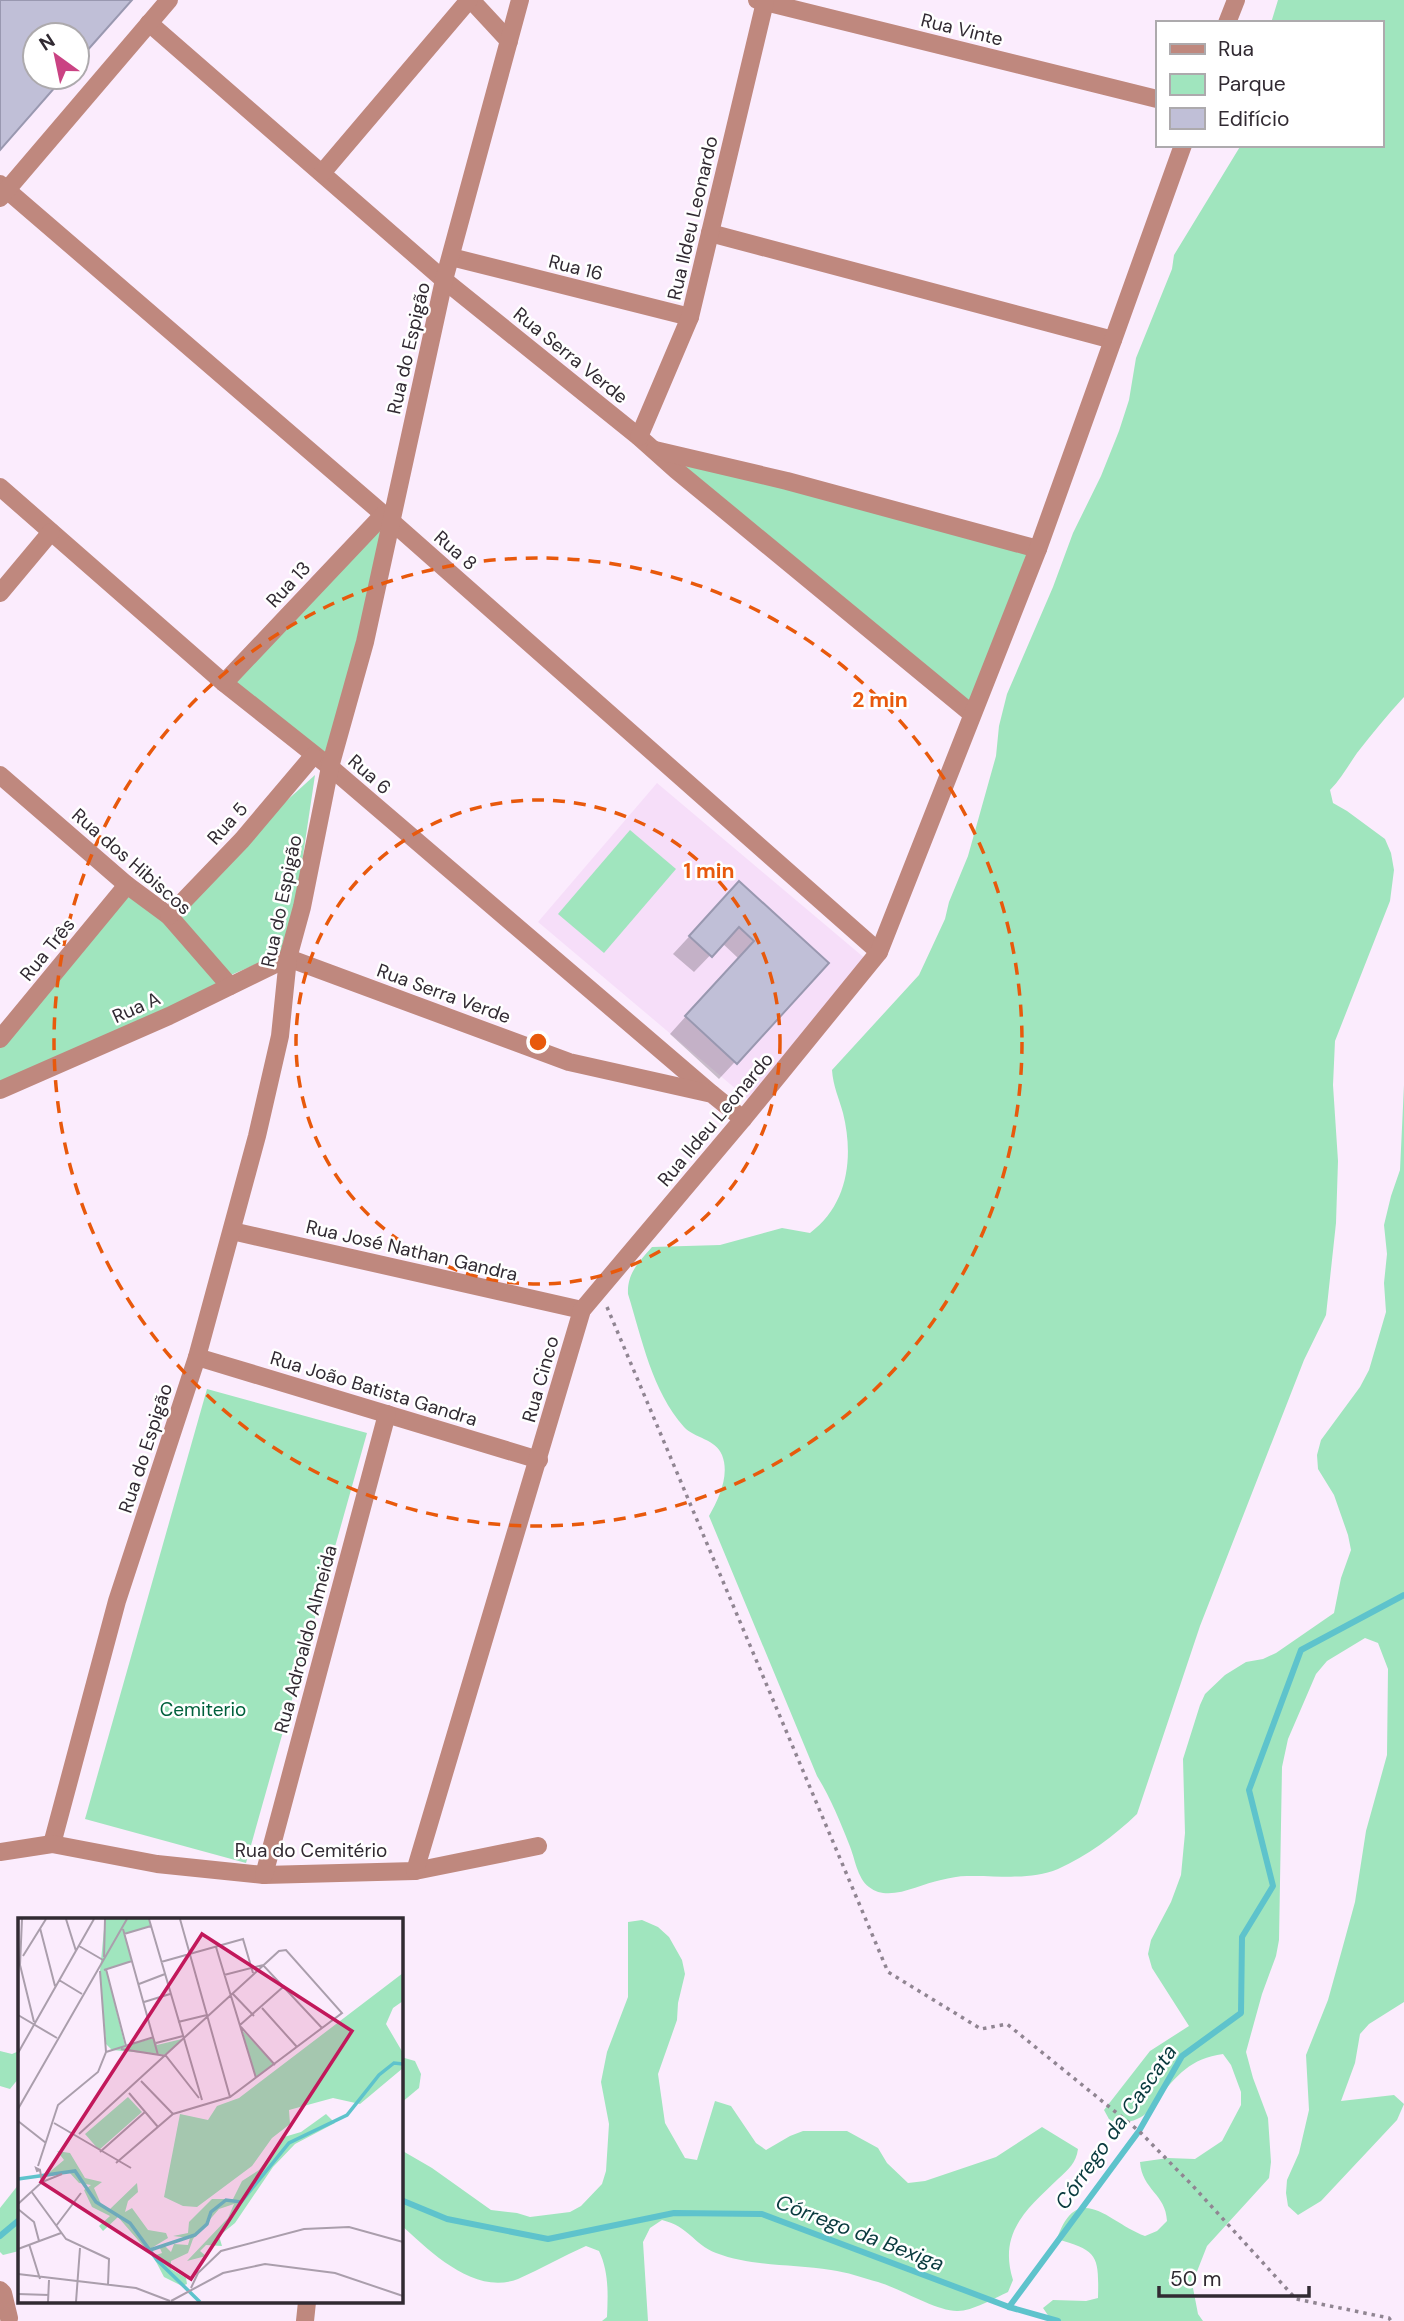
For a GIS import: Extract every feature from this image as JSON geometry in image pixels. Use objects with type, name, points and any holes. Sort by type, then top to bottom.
[{"type":"street","points":[[2,191],[169,0]]},
{"type":"street","points":[[322,173],[470,0],[509,41]]},
{"type":"street","name":"Rua do Espigão","points":[[52,1844],[117,1601],[197,1357],[232,1231],[280,1036],[288,958],[302,907],[330,767],[365,642],[386,517],[444,280],[520,0]]},
{"type":"street","points":[[1228,21],[1236,0]]},
{"type":"street","name":"Rua Vinte","points":[[761,1],[1156,99]]},
{"type":"street","name":"Rua Ildeu Leonardo","points":[[639,437],[690,317],[761,1]]},
{"type":"street","name":"Rua Serra Verde","points":[[149,23],[444,280],[655,450],[972,714]]},
{"type":"street","name":"Rua Ildeu Leonardo","points":[[582,1310],[879,953],[1038,550],[1182,147]]},
{"type":"street","name":"Rua 8","points":[[2,191],[386,517],[879,953]]},
{"type":"street","points":[[710,233],[1113,340]]},
{"type":"street","name":"Rua 16","points":[[451,257],[690,317]]},
{"type":"street","points":[[655,450],[787,481],[1038,550]]},
{"type":"street","name":"Rua 6","points":[[0,487],[224,683],[330,767],[712,1094]]},
{"type":"street","name":"Rua 13","points":[[224,683],[386,517]]},
{"type":"street","points":[[0,593],[51,532]]},
{"type":"street","name":"Rua 5","points":[[169,916],[242,840],[313,756]]},
{"type":"street","name":"Rua dos Hibiscos","points":[[0,775],[127,885],[169,916],[230,986]]},
{"type":"street","name":"Rua Três","points":[[0,1039],[127,885]]},
{"type":"street","name":"Rua Serra Verde","points":[[288,958],[569,1062],[712,1094],[743,1119]]},
{"type":"street","name":"Rua A","points":[[0,1090],[169,1016],[288,958]]},
{"type":"street","name":"Rua José Nathan Gandra","points":[[232,1231],[582,1310]]},
{"type":"street","name":"Rua Cinco","points":[[415,1871],[582,1310]]},
{"type":"street","name":"Rua João Batista Gandra","points":[[197,1357],[539,1460]]},
{"type":"street","name":"Rua Adroaldo Almeida","points":[[264,1875],[387,1414]]},
{"type":"street","name":"Rua do Cemitério","points":[[0,1852],[52,1844],[157,1864],[264,1875],[415,1871],[538,1846]]},
{"type":"street","points":[[0,2290],[4,2293],[9,2320]]},
{"type":"street","points":[[9,2320],[19,2304]]},
{"type":"path","points":[[600,1289],[888,1972],[981,2029],[1007,2024],[1139,2131],[1296,2299],[1388,2318],[1391,2321]]},
{"type":"shaded area","points":[[657,783],[867,960],[749,1100],[538,922]]},
{"type":"green space","points":[[1278,0],[1404,0],[1404,697],[1330,790],[1333,803],[1385,839],[1394,870],[1390,901],[1335,1041],[1333,1085],[1338,1161],[1336,1223],[1326,1315],[1304,1360],[1200,1626],[1137,1814],[1090,1852],[1047,1873],[1025,1876],[961,1876],[886,1893],[869,1887],[859,1873],[842,1827],[817,1776],[709,1516],[720,1494],[724,1478],[722,1455],[715,1445],[684,1427],[664,1397],[649,1364],[628,1287],[635,1268],[652,1247],[720,1245],[782,1228],[810,1233],[833,1209],[845,1179],[848,1146],[832,1070],[919,975],[945,919],[968,856],[996,756],[999,726],[1007,694],[1073,533],[1119,431],[1129,400],[1136,358],[1172,269],[1174,255],[1240,147],[1383,147],[1383,21],[1272,21]]},
{"type":"green space","points":[[678,464],[784,481],[1033,552],[967,709]]},
{"type":"green space","points":[[386,519],[327,763],[228,683]]},
{"type":"green space","points":[[315,775],[297,896],[285,952],[224,978],[174,916],[241,842]]},
{"type":"green space","points":[[630,830],[676,869],[604,953],[558,914]]},
{"type":"green space","points":[[132,892],[159,912],[224,986],[0,1083],[0,1045]]},
{"type":"green space","points":[[1404,1085],[1404,2002],[1369,2024],[1360,2034],[1355,2063],[1341,2101],[1394,2095],[1404,2104],[1397,2120],[1321,2201],[1298,2215],[1288,2206],[1287,2180],[1299,2153],[1309,2110],[1306,2055],[1328,2000],[1355,1902],[1366,1831],[1387,1755],[1388,1669],[1378,1643],[1365,1638],[1327,1661],[1316,1674],[1288,1739],[1282,1767],[1279,1940],[1246,2052],[1268,2118],[1271,2162],[1269,2178],[1207,2246],[1193,2288],[1198,2314],[1203,2321],[1052,2321],[1043,2308],[1053,2300],[1086,2301],[1098,2298],[1098,2272],[1093,2257],[1081,2247],[1057,2239],[1065,2221],[1075,2211],[1085,2208],[1096,2210],[1145,2236],[1157,2231],[1167,2221],[1166,2212],[1145,2179],[1140,2162],[1168,2158],[1195,2159],[1222,2141],[1241,2105],[1241,2092],[1231,2065],[1223,2054],[1202,2060],[1185,2070],[1140,2118],[1127,2122],[1110,2121],[1104,2110],[1150,2051],[1189,2026],[1152,1968],[1148,1954],[1151,1940],[1171,1902],[1181,1875],[1185,1833],[1183,1759],[1205,1694],[1225,1675],[1246,1662],[1276,1653],[1334,1613],[1341,1578],[1351,1550],[1334,1495],[1318,1469],[1317,1455],[1321,1440],[1360,1387],[1369,1370],[1386,1312],[1384,1283],[1387,1254],[1384,1225],[1400,1170]]},
{"type":"green space","name":"Cemiterio","points":[[207,1389],[367,1433],[246,1863],[85,1819]]},
{"type":"green space","points":[[642,1920],[658,1927],[669,1937],[682,1960],[685,1974],[677,2020],[658,2074],[665,2123],[685,2158],[697,2160],[715,2101],[731,2106],[756,2143],[766,2150],[803,2131],[847,2131],[878,2148],[887,2163],[908,2183],[925,2181],[996,2157],[1042,2127],[1078,2149],[1071,2166],[1026,2211],[1012,2235],[1009,2263],[1013,2280],[1008,2292],[970,2309],[950,2310],[929,2304],[887,2285],[843,2272],[730,2258],[708,2249],[679,2227],[662,2220],[650,2228],[643,2242],[648,2321],[602,2321],[607,2317],[608,2292],[605,2267],[599,2251],[586,2246],[518,2279],[502,2283],[485,2281],[454,2268],[402,2226],[402,2151],[432,2168],[491,2210],[530,2217],[570,2212],[581,2206],[602,2184],[606,2171],[609,2124],[601,2082],[607,2052],[628,1997],[628,1922]]},
{"type":"green space","points":[[0,2051],[12,2054],[18,2051],[18,2079],[10,2089],[0,2086]]},
{"type":"green space","points":[[402,2057],[415,2061],[421,2074],[419,2088],[402,2102]]},
{"type":"green space","points":[[18,2185],[18,2251],[3,2255],[0,2252],[0,2208]]},
{"type":"building","points":[[0,0],[132,0],[91,46],[91,21],[21,21],[21,91],[52,91],[0,150]]},
{"type":"building","points":[[739,881],[829,963],[737,1064],[685,1016],[754,941],[739,927],[712,957],[689,936]]},
{"type":"waterway","name":"Córrego da Cascata","points":[[1009,2307],[1139,2131],[1182,2056],[1241,2013],[1242,1937],[1273,1886],[1249,1790],[1301,1650],[1404,1595]]},
{"type":"waterway","name":"Córrego da Bexiga","points":[[402,2200],[447,2219],[548,2239],[674,2213],[762,2214],[1009,2307],[1058,2321]]},
{"type":"waterway","name":"Córrego da Bexiga","points":[[0,2236],[18,2221]]}]
